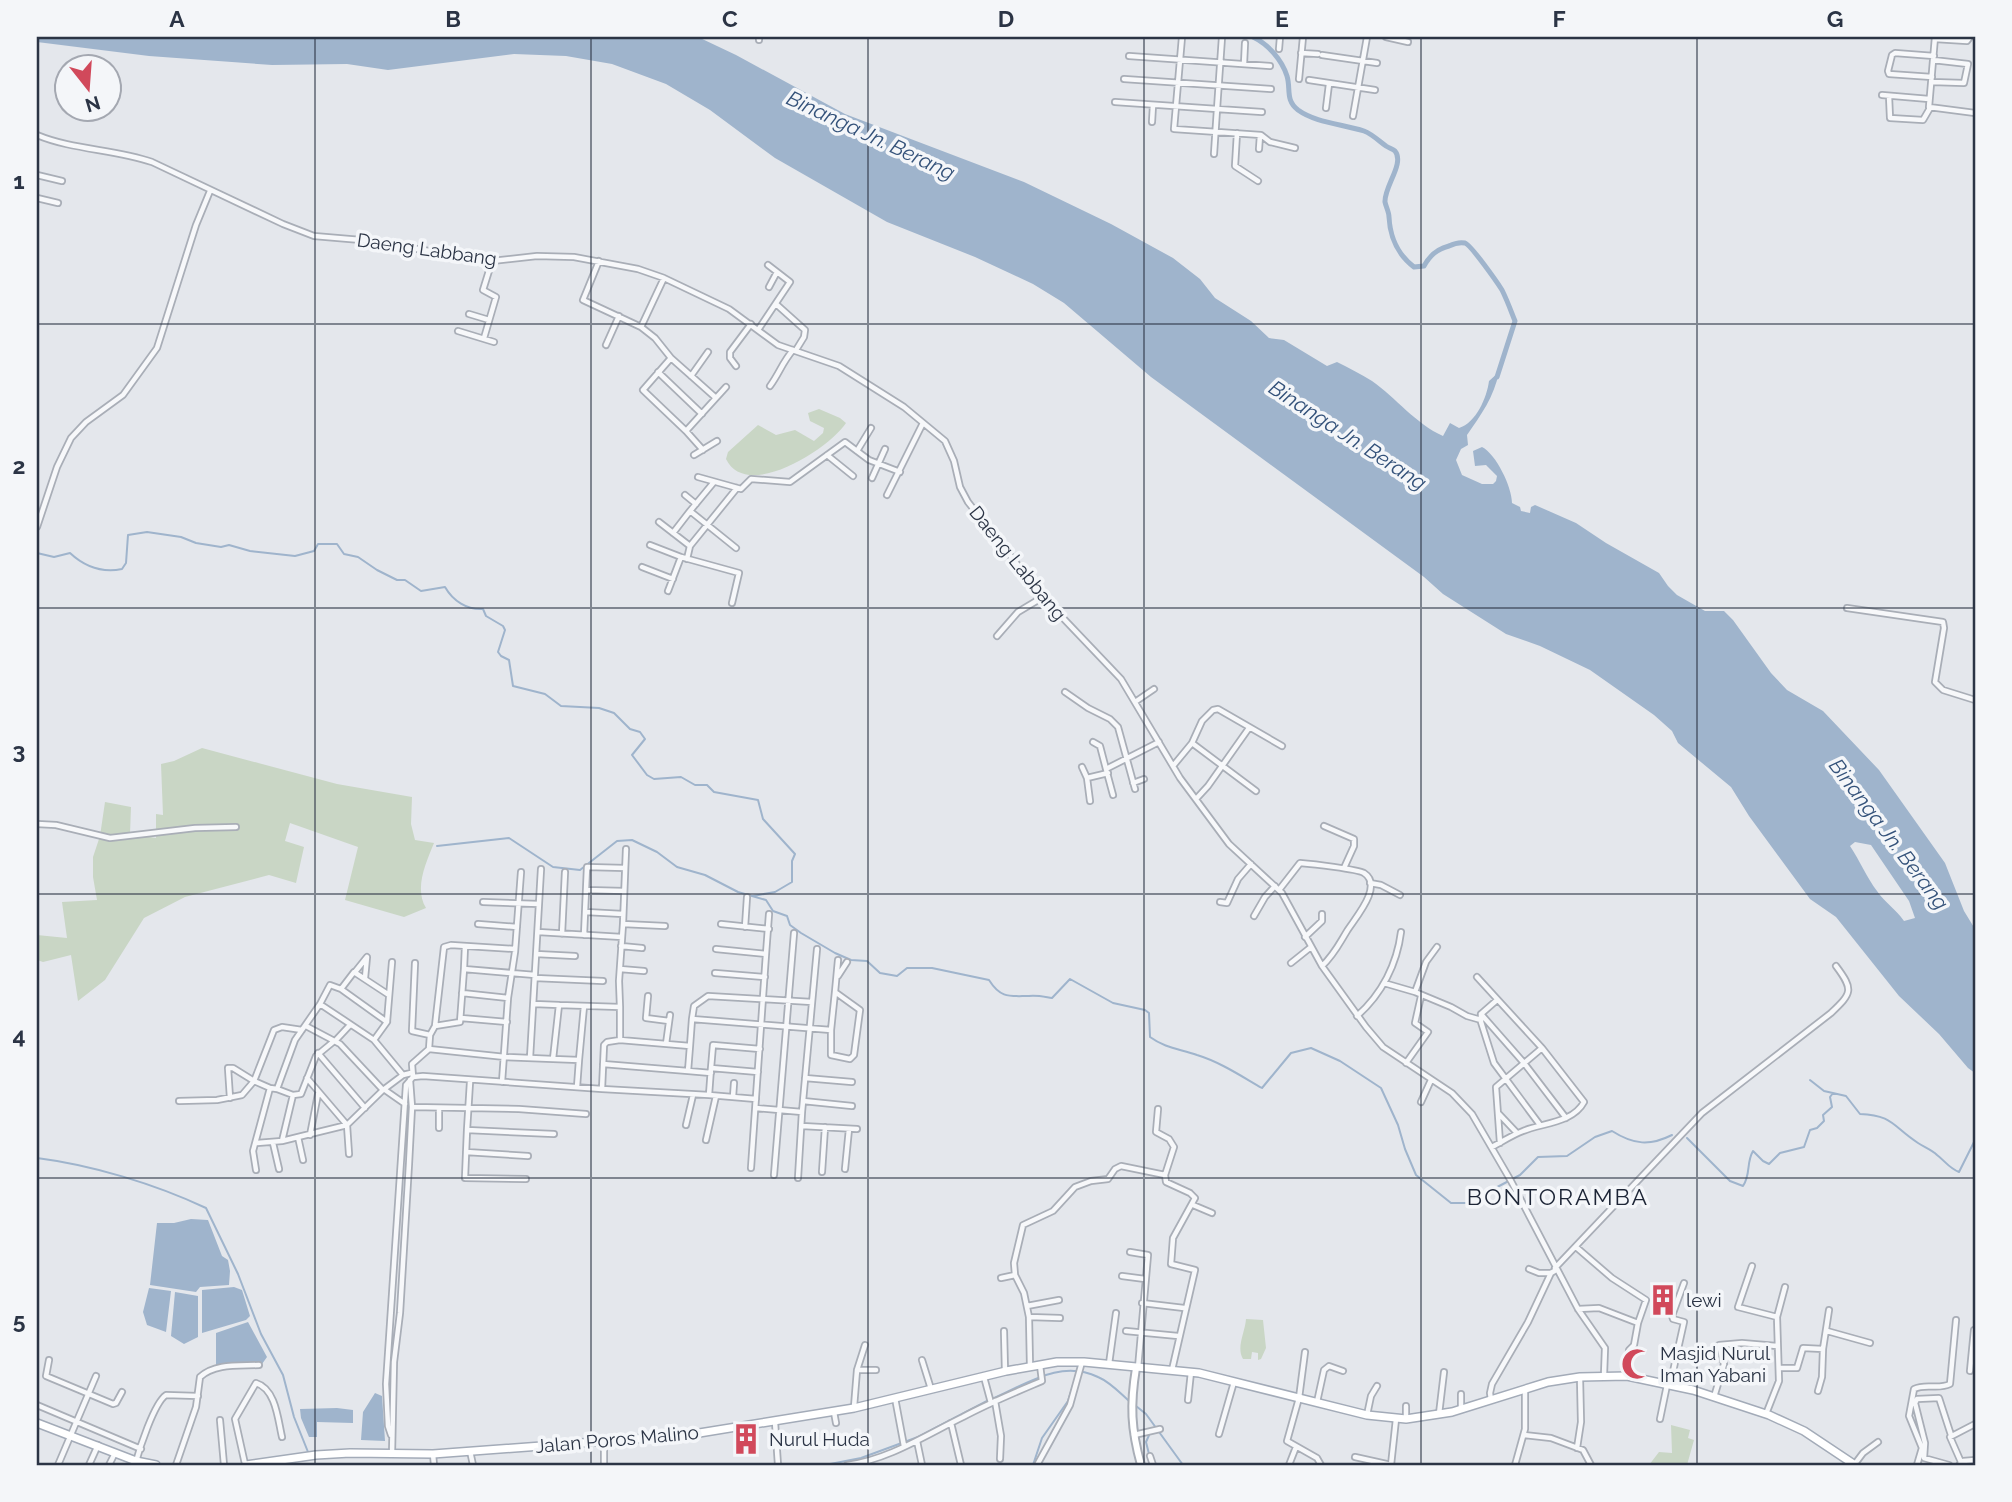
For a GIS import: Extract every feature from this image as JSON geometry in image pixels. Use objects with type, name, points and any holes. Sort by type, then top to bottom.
[{"type":"main road","name":"Jalan Poros Malino","points":[[246,1465],[316,1455],[433,1454],[687,1435],[854,1408],[1030,1366],[1080,1368],[1109,1365],[1191,1372],[1367,1415],[1396,1419],[1439,1415],[1580,1377],[1627,1376],[1714,1397],[1766,1414],[1790,1424],[1855,1465]]},
{"type":"main road","points":[[37,1423],[115,1452],[135,1463],[156,1465]]},
{"type":"street","points":[[1182,37],[1174,129],[1260,135],[1270,142],[1294,148]]},
{"type":"street","points":[[1214,154],[1223,37]]},
{"type":"street","points":[[1279,48],[1280,37]]},
{"type":"street","points":[[1299,79],[1303,37]]},
{"type":"street","points":[[1353,116],[1367,37]]},
{"type":"street","points":[[1386,37],[1408,42]]},
{"type":"street","points":[[1889,96],[1889,118],[1923,120],[1930,108],[1935,38],[1967,41],[1970,37]]},
{"type":"street","points":[[1244,64],[1245,43]]},
{"type":"street","points":[[1301,53],[1377,63]]},
{"type":"street","points":[[1895,53],[1968,64],[1964,83],[1932,80],[1889,74],[1892,55],[1895,53]]},
{"type":"street","points":[[1129,56],[1270,66]]},
{"type":"street","points":[[1124,79],[1271,89]]},
{"type":"street","points":[[1309,80],[1375,90]]},
{"type":"street","points":[[1326,107],[1329,84]]},
{"type":"street","points":[[1882,95],[1929,99]]},
{"type":"street","points":[[1115,102],[1262,112]]},
{"type":"street","points":[[1152,122],[1153,105]]},
{"type":"street","points":[[1930,108],[1975,113]]},
{"type":"street","points":[[1237,133],[1235,166],[1258,181]]},
{"type":"street","name":"Daeng Labbang","points":[[37,135],[61,143],[141,158],[209,191],[314,236],[361,240],[492,261],[537,256],[599,261],[646,271],[722,304],[771,341],[825,359],[845,369],[880,390],[946,441],[964,495],[1043,597],[1115,672],[1173,766],[1229,844],[1277,888],[1289,905],[1322,966],[1357,1016],[1383,1047],[1458,1097],[1472,1114],[1506,1171],[1554,1270],[1605,1348],[1604,1375]]},
{"type":"street","points":[[1259,149],[1260,135]]},
{"type":"street","points":[[37,176],[62,181]]},
{"type":"street","points":[[37,527],[57,467],[71,438],[86,422],[122,395],[157,348],[209,191]]},
{"type":"street","points":[[37,198],[58,203]]},
{"type":"street","points":[[484,338],[496,296],[483,290],[492,261]]},
{"type":"street","points":[[599,261],[583,300],[641,327],[716,398]]},
{"type":"street","points":[[758,330],[790,282],[768,265]]},
{"type":"street","points":[[769,287],[777,272]]},
{"type":"street","points":[[641,327],[664,278]]},
{"type":"street","points":[[771,386],[781,371],[781,364],[804,337],[805,330],[776,304]]},
{"type":"street","points":[[469,314],[489,320]]},
{"type":"street","points":[[606,345],[618,316]]},
{"type":"street","points":[[736,366],[730,358],[730,352],[751,324]]},
{"type":"street","points":[[458,331],[494,342]]},
{"type":"street","points":[[691,376],[708,352]]},
{"type":"street","points":[[671,358],[643,390],[703,450]]},
{"type":"street","points":[[658,372],[702,414]]},
{"type":"street","points":[[686,431],[726,387]]},
{"type":"street","points":[[887,495],[923,423]]},
{"type":"street","points":[[857,451],[871,428]]},
{"type":"street","points":[[695,455],[717,441]]},
{"type":"street","points":[[698,477],[741,489],[751,479],[790,482],[845,442],[878,464],[900,472]]},
{"type":"street","points":[[872,478],[885,449]]},
{"type":"street","points":[[827,455],[853,476]]},
{"type":"street","points":[[673,533],[714,481]]},
{"type":"street","points":[[668,591],[690,546],[737,488]]},
{"type":"street","points":[[685,495],[696,504]]},
{"type":"street","points":[[690,511],[736,548]]},
{"type":"street","points":[[659,522],[690,546]]},
{"type":"street","points":[[650,545],[684,558],[739,573],[732,603]]},
{"type":"street","points":[[642,567],[673,579]]},
{"type":"street","points":[[997,636],[1018,612],[1043,597]]},
{"type":"street","points":[[1847,608],[1943,622],[1936,685],[1943,690],[1975,700]]},
{"type":"street","points":[[1135,702],[1154,690]]},
{"type":"street","points":[[1065,692],[1115,722],[1134,786],[1144,779]]},
{"type":"street","points":[[1173,766],[1192,743],[1202,721],[1216,709],[1282,746]]},
{"type":"street","points":[[1196,799],[1249,728]]},
{"type":"street","points":[[1087,778],[1107,771],[1159,741]]},
{"type":"street","points":[[1093,742],[1100,746],[1114,795]]},
{"type":"street","points":[[1192,743],[1256,791]]},
{"type":"street","points":[[1082,767],[1087,778],[1090,801]]},
{"type":"street","points":[[37,824],[56,825],[110,838],[173,830],[236,827]]},
{"type":"street","points":[[1324,825],[1354,839],[1345,868]]},
{"type":"street","points":[[620,1040],[620,969],[626,849]]},
{"type":"street","points":[[1254,916],[1265,897],[1300,863],[1364,873],[1371,891],[1338,949],[1322,966]]},
{"type":"street","points":[[1220,902],[1225,904],[1228,901],[1238,879],[1251,864]]},
{"type":"street","points":[[584,935],[587,867],[625,868]]},
{"type":"street","points":[[530,1058],[541,869]]},
{"type":"street","points":[[502,1082],[521,872]]},
{"type":"street","points":[[562,934],[565,872]]},
{"type":"street","points":[[1370,883],[1381,885],[1400,895]]},
{"type":"street","points":[[586,890],[624,891]]},
{"type":"street","points":[[745,927],[747,897]]},
{"type":"street","points":[[483,902],[539,904]]},
{"type":"street","points":[[585,912],[623,914]]},
{"type":"street","points":[[751,1168],[769,914]]},
{"type":"street","points":[[1306,937],[1322,922],[1322,914]]},
{"type":"street","points":[[478,924],[517,926]]},
{"type":"street","points":[[623,924],[665,926]]},
{"type":"street","points":[[721,924],[769,929]]},
{"type":"street","points":[[538,932],[622,937]]},
{"type":"street","points":[[1357,1016],[1375,998],[1384,983],[1397,953],[1401,932]]},
{"type":"street","points":[[774,1175],[794,933]]},
{"type":"street","points":[[392,1454],[394,1362],[400,1313],[412,1064],[429,1049],[430,1035],[435,1026],[443,949],[448,945],[515,948]]},
{"type":"street","points":[[435,1026],[458,1023],[461,1018],[465,945]]},
{"type":"street","points":[[621,946],[642,948]]},
{"type":"street","points":[[1291,963],[1311,947]]},
{"type":"street","points":[[1415,992],[1426,962],[1437,947]]},
{"type":"street","points":[[716,949],[766,954]]},
{"type":"street","points":[[798,1178],[817,949]]},
{"type":"street","points":[[536,954],[575,956]]},
{"type":"street","points":[[341,989],[367,957],[365,979]]},
{"type":"street","points":[[835,992],[860,1010],[852,1058],[832,1057],[831,1030],[838,960]]},
{"type":"street","points":[[374,1040],[387,1023],[392,962]]},
{"type":"street","points":[[836,980],[847,962]]},
{"type":"street","points":[[415,963],[412,1031],[430,1035]]},
{"type":"street","points":[[1491,1400],[1492,1384],[1554,1270],[1702,1113],[1847,998],[1849,985],[1836,966]]},
{"type":"street","points":[[464,969],[603,981]]},
{"type":"street","points":[[620,969],[644,971]]},
{"type":"street","points":[[355,972],[389,995]]},
{"type":"street","points":[[715,972],[765,977]]},
{"type":"street","points":[[1477,977],[1542,1048],[1584,1102],[1579,1110],[1566,1118],[1517,1133],[1492,1147]]},
{"type":"street","points":[[1384,983],[1415,992],[1467,1016],[1481,1017],[1524,1063],[1566,1118]]},
{"type":"street","points":[[277,1089],[295,1040],[330,985],[341,989],[387,1023]]},
{"type":"street","points":[[462,993],[508,998]]},
{"type":"street","points":[[648,996],[646,1018],[669,1018],[666,1044]]},
{"type":"street","points":[[688,1071],[694,1006],[708,996],[812,1002]]},
{"type":"street","points":[[1406,1063],[1428,1033],[1415,1023],[1421,996]]},
{"type":"street","points":[[1481,1017],[1497,1000]]},
{"type":"street","points":[[320,1004],[374,1040],[403,1076]]},
{"type":"street","points":[[534,1004],[620,1007]]},
{"type":"street","points":[[553,1059],[559,1005]]},
{"type":"street","points":[[577,1087],[584,1006]]},
{"type":"street","points":[[1481,1017],[1494,1063],[1540,1125]]},
{"type":"street","points":[[461,1018],[507,1022]]},
{"type":"street","points":[[692,1019],[831,1030]]},
{"type":"street","points":[[230,1098],[228,1068],[233,1068],[270,1088],[293,1095],[301,1094],[318,1053],[351,1025]]},
{"type":"street","points":[[179,1101],[230,1098],[244,1094],[254,1081],[274,1030],[282,1027],[318,1030],[335,1041],[384,1090],[405,1104]]},
{"type":"street","points":[[602,1089],[604,1044],[620,1040],[690,1046]]},
{"type":"street","points":[[709,1095],[713,1045],[760,1049]]},
{"type":"street","points":[[1500,1143],[1495,1090],[1542,1048]]},
{"type":"street","points":[[429,1049],[505,1057],[579,1060]]},
{"type":"street","points":[[318,1053],[365,1108]]},
{"type":"street","points":[[603,1064],[688,1071],[758,1072]]},
{"type":"street","points":[[257,1143],[273,1143],[347,1125],[403,1076],[756,1099]]},
{"type":"street","points":[[391,1435],[388,1426],[386,1384],[406,1085],[411,1077]]},
{"type":"street","points":[[307,1078],[347,1125],[349,1154]]},
{"type":"street","points":[[805,1078],[852,1082]]},
{"type":"street","points":[[1421,1102],[1431,1080]]},
{"type":"street","points":[[470,1081],[465,1178],[526,1179]]},
{"type":"street","points":[[733,1097],[734,1083]]},
{"type":"street","points":[[256,1170],[253,1151],[270,1088]]},
{"type":"street","points":[[310,1135],[318,1093]]},
{"type":"street","points":[[282,1141],[293,1095]]},
{"type":"street","points":[[686,1125],[693,1095]]},
{"type":"street","points":[[706,1140],[716,1096]]},
{"type":"street","points":[[803,1101],[852,1106]]},
{"type":"street","points":[[412,1107],[586,1114]]},
{"type":"street","points":[[439,1107],[439,1128]]},
{"type":"street","points":[[756,1108],[802,1112]]},
{"type":"street","points":[[1158,1109],[1156,1132],[1169,1139],[1174,1147],[1165,1175],[1166,1182],[1194,1196],[1193,1205],[1173,1238],[1171,1264],[1195,1270],[1172,1370]]},
{"type":"street","points":[[1499,1114],[1517,1133]]},
{"type":"street","points":[[802,1125],[857,1129]]},
{"type":"street","points":[[822,1172],[825,1127]]},
{"type":"street","points":[[845,1169],[849,1129]]},
{"type":"street","points":[[467,1130],[554,1134]]},
{"type":"street","points":[[298,1137],[303,1160]]},
{"type":"street","points":[[273,1143],[279,1168]]},
{"type":"street","points":[[466,1152],[528,1156]]},
{"type":"street","points":[[1030,1366],[1029,1317],[1024,1293],[1015,1275],[1014,1263],[1023,1225],[1053,1211],[1075,1187],[1108,1179],[1121,1166],[1165,1175]]},
{"type":"street","points":[[1193,1205],[1212,1213]]},
{"type":"street","points":[[1576,1247],[1612,1278],[1646,1300],[1634,1345],[1629,1350],[1627,1376]]},
{"type":"street","points":[[1130,1252],[1148,1255],[1137,1368],[1131,1401],[1133,1435],[1140,1465]]},
{"type":"street","points":[[1752,1266],[1738,1307],[1777,1317]]},
{"type":"street","points":[[1529,1269],[1539,1273],[1554,1270]]},
{"type":"street","points":[[1001,1278],[1015,1275]]},
{"type":"street","points":[[1122,1276],[1145,1279]]},
{"type":"street","points":[[1660,1419],[1684,1323],[1672,1316],[1684,1283]]},
{"type":"street","points":[[1766,1414],[1777,1389],[1777,1317],[1785,1287]]},
{"type":"street","points":[[1027,1306],[1059,1300]]},
{"type":"street","points":[[1142,1303],[1184,1308]]},
{"type":"street","points":[[1582,1309],[1599,1308],[1638,1323]]},
{"type":"street","points":[[1818,1391],[1829,1310]]},
{"type":"street","points":[[1109,1365],[1116,1313]]},
{"type":"street","points":[[1029,1317],[1060,1318]]},
{"type":"street","points":[[1917,1465],[1922,1448],[1909,1416],[1914,1389],[1950,1384],[1956,1320]]},
{"type":"street","points":[[1970,1370],[1974,1330]]},
{"type":"street","points":[[1004,1331],[1006,1371]]},
{"type":"street","points":[[1126,1331],[1178,1336]]},
{"type":"street","points":[[1827,1331],[1871,1343]]},
{"type":"street","points":[[1714,1397],[1724,1364],[1719,1345],[1742,1343],[1777,1346]]},
{"type":"street","points":[[854,1408],[864,1345]]},
{"type":"street","points":[[1779,1368],[1797,1368],[1803,1348],[1823,1349]]},
{"type":"street","points":[[1305,1352],[1299,1398],[1287,1441],[1317,1458],[1321,1465]]},
{"type":"street","points":[[49,1360],[45,1376],[116,1404],[122,1392]]},
{"type":"street","points":[[922,1360],[931,1390]]},
{"type":"street","points":[[176,1465],[198,1396],[200,1377],[215,1368],[259,1365]]},
{"type":"street","points":[[1317,1402],[1324,1370],[1329,1366],[1343,1371]]},
{"type":"street","points":[[847,1465],[860,1464],[903,1442],[917,1441],[993,1402],[1042,1381],[1040,1368]]},
{"type":"street","points":[[1037,1465],[1069,1405],[1080,1368]]},
{"type":"street","points":[[858,1370],[876,1370]]},
{"type":"street","points":[[1188,1400],[1191,1372]]},
{"type":"street","points":[[1439,1415],[1444,1372]]},
{"type":"street","points":[[58,1465],[96,1376]]},
{"type":"street","points":[[984,1377],[1001,1436],[1000,1459]]},
{"type":"street","points":[[1577,1448],[1581,1422],[1580,1377]]},
{"type":"street","points":[[1219,1434],[1234,1382]]},
{"type":"street","points":[[246,1465],[235,1419],[257,1383],[265,1388],[272,1399],[282,1437]]},
{"type":"street","points":[[1367,1415],[1371,1396],[1377,1386]]},
{"type":"street","points":[[1515,1465],[1524,1436],[1525,1390]]},
{"type":"street","points":[[135,1463],[162,1397],[173,1394],[198,1396]]},
{"type":"street","points":[[1461,1394],[1461,1409]]},
{"type":"street","points":[[895,1398],[903,1442]]},
{"type":"street","points":[[1949,1465],[1924,1458],[1925,1443],[1915,1403],[1917,1399],[1939,1398],[1960,1464],[1975,1460]]},
{"type":"street","points":[[37,1405],[141,1449]]},
{"type":"street","points":[[1406,1406],[1406,1419]]},
{"type":"street","points":[[834,1412],[836,1423]]},
{"type":"street","points":[[1354,1457],[1391,1465],[1396,1419]]},
{"type":"street","points":[[220,1420],[224,1465]]},
{"type":"street","points":[[775,1422],[778,1465]]},
{"type":"street","points":[[951,1423],[961,1465]]},
{"type":"street","points":[[1951,1435],[1975,1424]]},
{"type":"street","points":[[1133,1435],[1159,1430]]},
{"type":"street","points":[[1524,1436],[1551,1438],[1584,1451],[1591,1465]]},
{"type":"street","points":[[917,1441],[922,1465]]},
{"type":"street","points":[[604,1442],[604,1465]]},
{"type":"street","points":[[1855,1465],[1863,1453],[1878,1442]]},
{"type":"street","points":[[89,1465],[98,1446]]},
{"type":"street","points":[[1289,1465],[1296,1447]]},
{"type":"street","points":[[470,1451],[473,1465]]},
{"type":"street","points":[[109,1465],[115,1452]]},
{"type":"street","points":[[433,1454],[434,1465]]},
{"type":"street","points":[[1150,1456],[1153,1465]]},
{"type":"green space","points":[[819,409],[846,423],[807,457],[769,473],[751,475],[737,471],[726,459],[728,452],[758,425],[776,435],[795,430],[814,441],[823,433],[824,428],[810,421],[808,413]]},
{"type":"green space","points":[[202,748],[337,784],[412,797],[411,824],[415,840],[434,843],[421,884],[426,908],[404,917],[345,900],[358,847],[290,823],[285,841],[304,847],[296,883],[269,875],[185,897],[144,918],[105,980],[78,1001],[71,955],[43,962],[37,960],[37,935],[67,938],[62,902],[97,900],[93,857],[100,836],[105,802],[131,807],[130,834],[156,838],[156,814],[163,815],[161,764]]},
{"type":"green space","points":[[1246,1319],[1263,1320],[1266,1348],[1258,1360],[1258,1353],[1252,1352],[1251,1359],[1243,1359],[1241,1354]]},
{"type":"green space","points":[[1671,1425],[1690,1430],[1688,1438],[1694,1440],[1687,1465],[1649,1465],[1659,1452],[1672,1453]]},
{"type":"water","name":"Binanga Jn. Berang","points":[[37,37],[698,37],[845,114],[1024,182],[1111,224],[1173,258],[1200,279],[1215,298],[1251,321],[1269,338],[1284,340],[1327,366],[1337,362],[1364,376],[1424,425],[1443,436],[1450,423],[1459,428],[1471,421],[1483,402],[1489,381],[1499,372],[1490,398],[1467,435],[1468,445],[1461,449],[1456,460],[1462,475],[1482,484],[1493,484],[1496,481],[1497,476],[1486,465],[1475,466],[1473,451],[1482,447],[1498,464],[1509,488],[1512,503],[1520,507],[1521,511],[1530,513],[1531,507],[1535,505],[1576,523],[1659,573],[1677,595],[1705,611],[1724,611],[1787,690],[1823,711],[1879,770],[1945,863],[1964,911],[1975,929],[1975,1073],[1899,996],[1836,917],[1810,899],[1731,787],[1678,743],[1672,731],[1654,715],[1590,670],[1540,646],[1506,634],[1443,594],[1424,577],[1151,377],[1064,303],[1033,284],[975,257],[887,222],[775,158],[710,110],[666,84],[612,64],[566,56],[514,54],[388,70],[347,64],[272,65],[117,52],[37,42]],"holes":[[[1855,842],[1871,845],[1909,901],[1915,918],[1904,921],[1870,881],[1850,846]]]},
{"type":"water","points":[[208,1220],[222,1256],[228,1260],[229,1285],[200,1287],[196,1292],[150,1285],[157,1223]]},
{"type":"water","points":[[234,1287],[242,1290],[250,1316],[246,1320],[202,1333],[202,1290]]},
{"type":"water","points":[[149,1288],[171,1291],[166,1332],[147,1325],[143,1312]]},
{"type":"water","points":[[175,1292],[198,1296],[198,1337],[184,1344],[171,1336]]},
{"type":"water","points":[[248,1322],[267,1357],[262,1364],[216,1367],[216,1333]]},
{"type":"water","points":[[375,1393],[382,1396],[385,1441],[361,1440],[363,1412]]},
{"type":"water","points":[[300,1409],[353,1410],[353,1423],[317,1422],[317,1437],[309,1437]]},
{"type":"waterway","points":[[1253,37],[1269,48],[1282,64],[1287,76],[1290,98],[1298,110],[1321,121],[1364,131],[1395,151],[1398,162],[1385,202],[1393,238],[1408,262],[1414,267],[1424,266],[1437,251],[1465,243],[1490,272],[1502,290],[1515,321],[1497,377]]},
{"type":"waterway","points":[[37,553],[54,557],[70,553],[94,568],[115,570],[122,569],[126,563],[128,535],[147,532],[181,537],[196,543],[221,547],[229,545],[250,551],[295,556],[314,551],[318,544],[337,544],[344,554],[358,557],[377,570],[397,580],[405,580],[421,591],[445,587],[461,604],[483,609],[486,616],[503,626],[505,630],[498,652],[509,660],[513,686],[545,694],[561,706],[599,708],[614,713],[630,729],[640,732],[645,739],[632,755],[647,775],[654,779],[681,777],[695,785],[707,785],[714,792],[758,800],[763,819],[795,854],[792,861],[792,882],[775,892],[753,896]]},
{"type":"waterway","points":[[437,846],[509,838],[553,867],[580,870],[617,841],[632,840],[657,852],[677,867],[705,875],[738,892],[766,900],[773,911],[787,916],[790,925],[801,933],[851,960],[867,961],[880,973],[897,976],[907,968],[932,968],[989,980],[998,991],[1006,995],[1052,998],[1070,979],[1113,1003],[1145,1010],[1149,1013],[1150,1037],[1156,1041],[1214,1061],[1262,1088],[1291,1053],[1311,1048],[1340,1061],[1381,1088],[1416,1175],[1451,1203],[1467,1203],[1520,1175],[1538,1157],[1567,1156],[1595,1137],[1612,1131],[1642,1142],[1656,1141],[1672,1135]]},
{"type":"waterway","points":[[1810,1080],[1824,1091],[1846,1096],[1860,1114],[1886,1119],[1959,1172],[1975,1140]]},
{"type":"waterway","points":[[1687,1138],[1730,1181],[1743,1186],[1753,1151],[1769,1164],[1780,1153],[1804,1147],[1810,1130],[1817,1128],[1824,1121],[1823,1115],[1832,1107],[1830,1097],[1833,1093]]},
{"type":"waterway","points":[[37,1158],[79,1165],[123,1177],[206,1208],[238,1274],[261,1334],[283,1375],[294,1417],[308,1452]]},
{"type":"waterway","points":[[992,1399],[1044,1376],[1070,1371],[1084,1372],[1102,1379],[1129,1401]]},
{"type":"waterway","points":[[1033,1465],[1042,1438],[1068,1401],[1075,1379]]},
{"type":"waterway","points":[[825,1465],[861,1458],[918,1437],[987,1401]]},
{"type":"waterway","points":[[1136,1406],[1146,1414],[1183,1465]]},
{"type":"waterway","points":[[1149,1454],[1146,1442],[1150,1433]]},
{"type":"place","name":"lewi","points":[[1663,1300]]},
{"type":"place","name":"Masjid Nurul Iman Yabani","points":[[1637,1364]]},
{"type":"place","name":"Nurul Huda","points":[[746,1439]]},
{"type":"district","name":"BONTORAMBA","points":[[1558,1196]]}]
